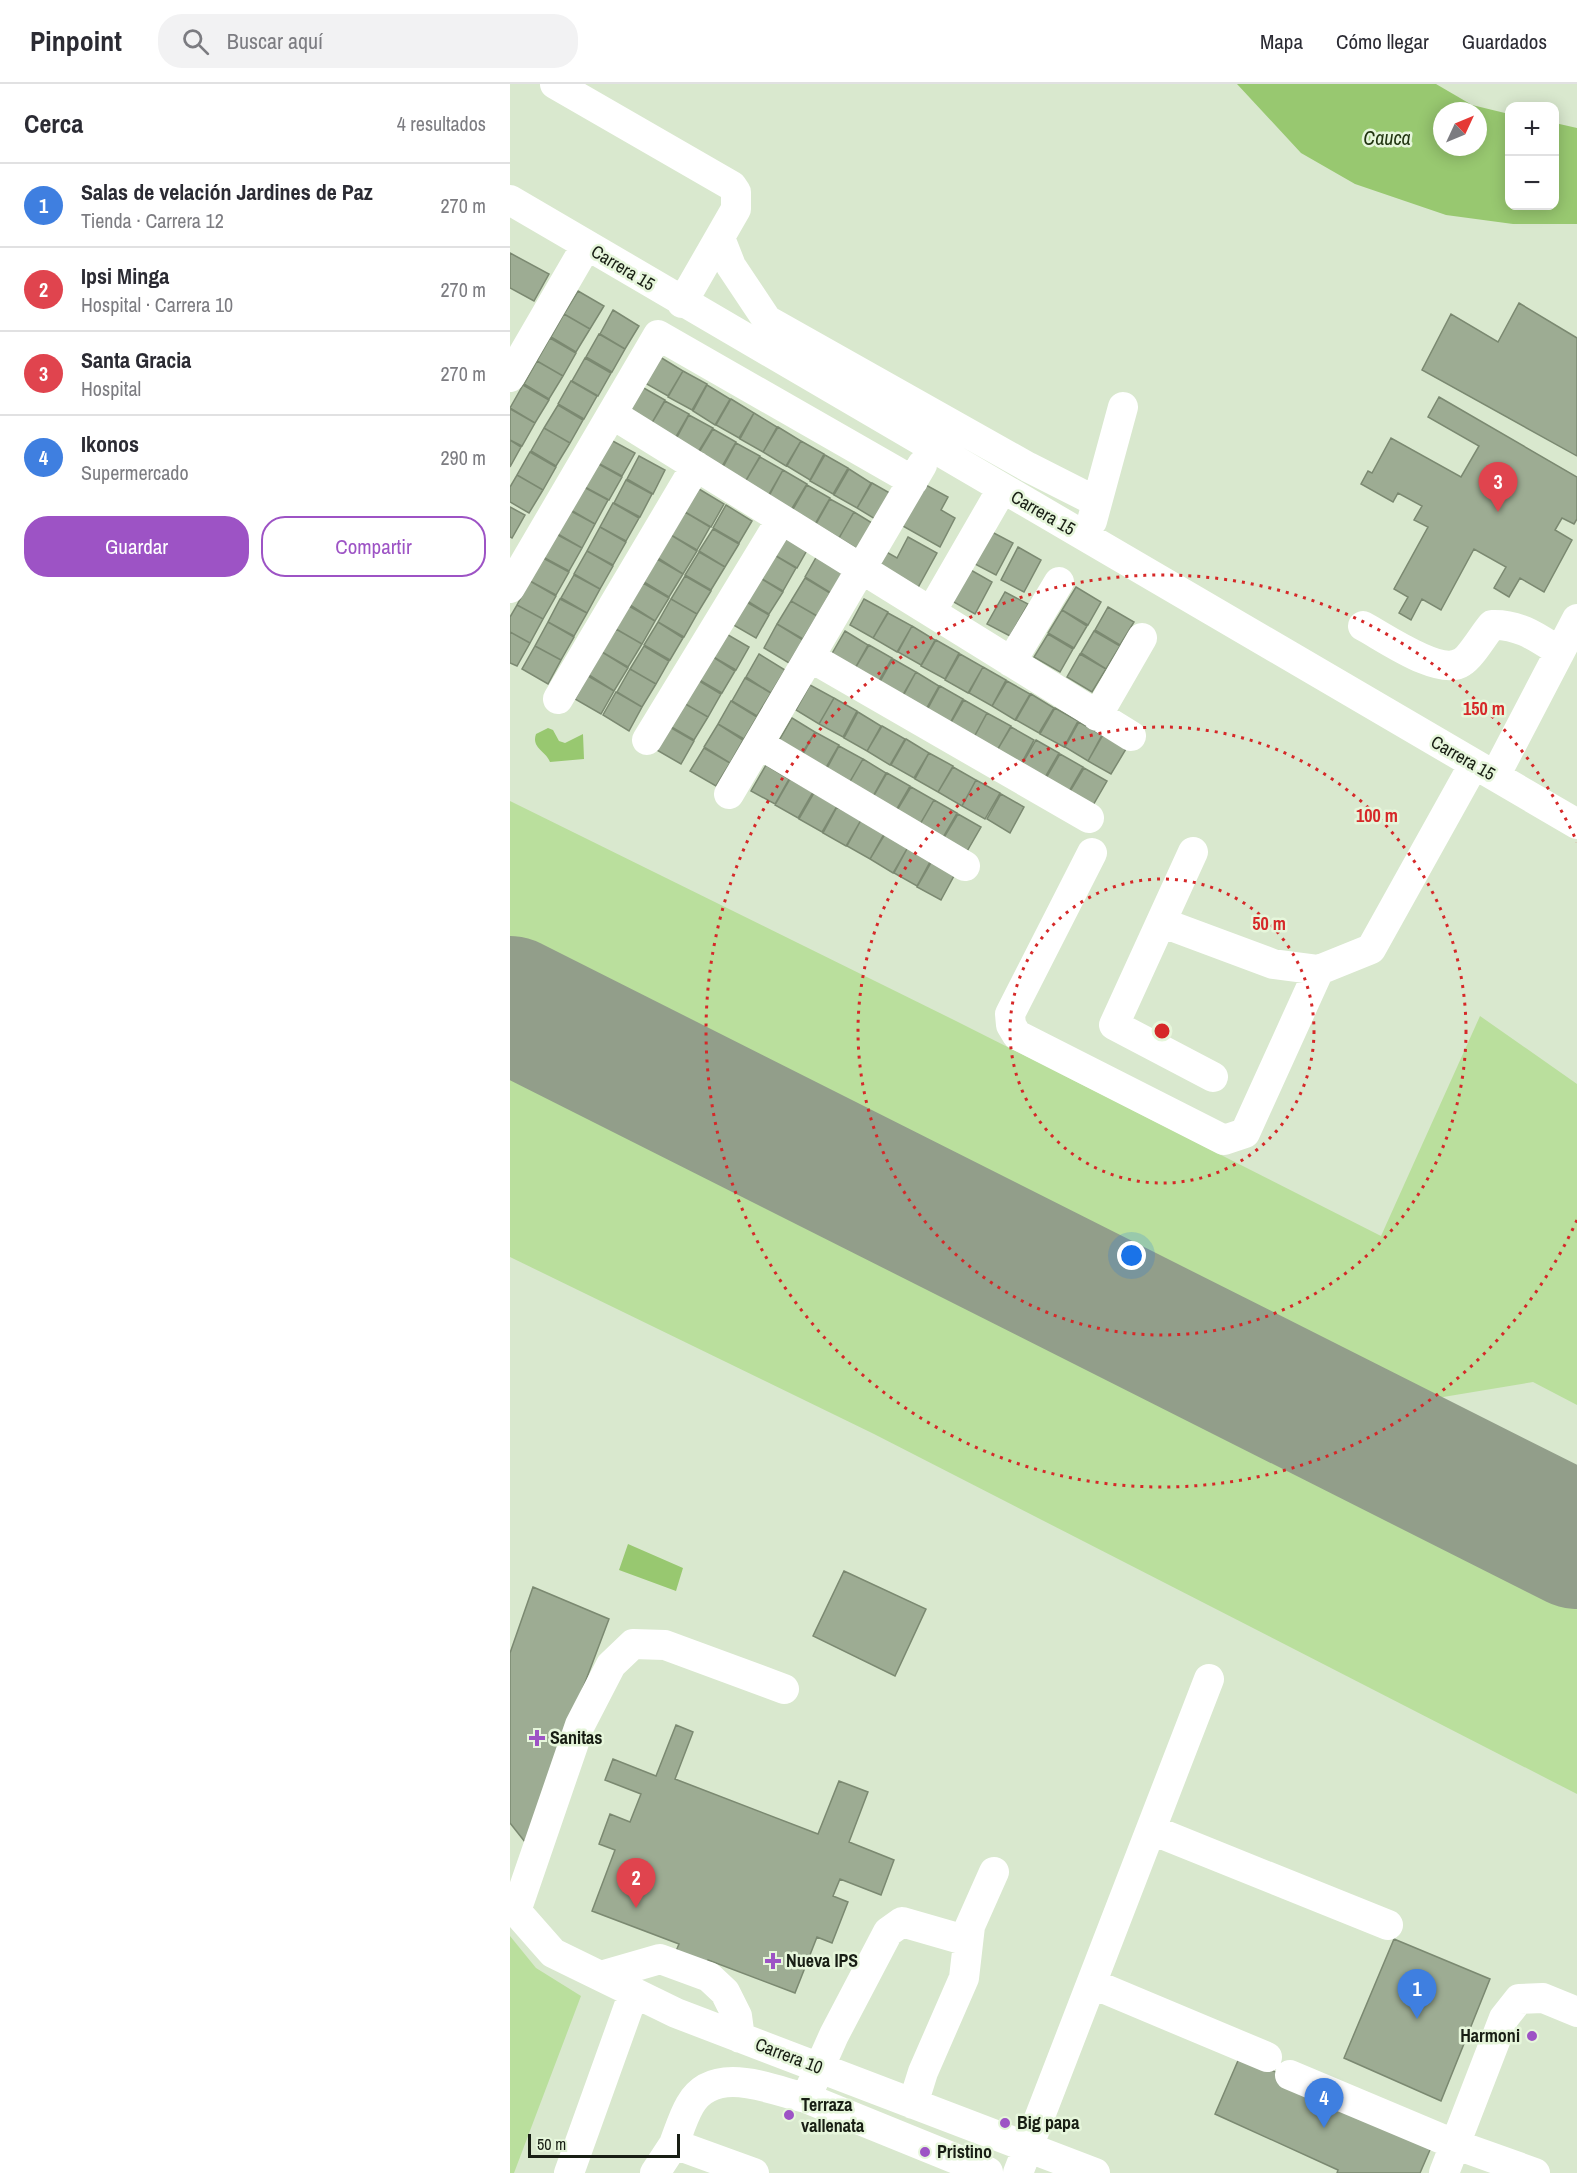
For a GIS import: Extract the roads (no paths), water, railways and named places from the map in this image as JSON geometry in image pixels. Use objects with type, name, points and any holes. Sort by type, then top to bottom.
[{"type":"street","points":[[555,84],[732,186],[736,192],[736,209],[682,303]]},
{"type":"street","name":"Carrera 15","points":[[513,208],[586,246],[1577,824]]},
{"type":"street","points":[[720,238],[731,266],[766,320],[1028,467],[1097,502]]},
{"type":"street","points":[[512,368],[586,246]]},
{"type":"street","points":[[510,588],[658,335],[913,481]]},
{"type":"street","points":[[1087,538],[1123,407]]},
{"type":"street","points":[[612,414],[1131,736]]},
{"type":"street","points":[[729,794],[862,570],[931,447]]},
{"type":"street","points":[[558,699],[696,466]]},
{"type":"street","points":[[931,612],[1002,489]]},
{"type":"street","points":[[647,740],[781,520]]},
{"type":"street","points":[[1011,662],[1059,582]]},
{"type":"street","points":[[1163,923],[1273,964],[1319,970],[1371,949],[1560,652],[1577,619]]},
{"type":"street","points":[[1364,626],[1428,661],[1449,666],[1463,662],[1492,625],[1508,625],[1525,630],[1560,652]]},
{"type":"street","points":[[1097,716],[1142,638]]},
{"type":"street","points":[[810,657],[1089,818]]},
{"type":"street","points":[[759,744],[965,866]]},
{"type":"street","points":[[1193,852],[1163,923],[1114,1025],[1214,1077]]},
{"type":"street","points":[[1092,853],[1010,1014],[1011,1025],[1017,1035],[1224,1140],[1235,1138],[1245,1133],[1319,970]]},
{"type":"street","points":[[513,1905],[580,1725],[611,1665],[633,1644],[665,1645],[784,1689]]},
{"type":"street","points":[[1024,2161],[1209,1679]]},
{"type":"street","points":[[1152,1830],[1388,1925]]},
{"type":"street","points":[[913,2104],[923,2072],[964,1978],[970,1926],[994,1872]]},
{"type":"street","name":"Carrera 10","points":[[513,1905],[553,1953],[676,2013],[1001,2138],[1024,2161],[1095,2173]]},
{"type":"street","points":[[806,2098],[888,1932],[902,1922],[968,1941]]},
{"type":"street","points":[[601,1976],[660,1959],[709,1977],[725,1992],[737,2016],[740,2038]]},
{"type":"street","points":[[1093,1984],[1267,2057]]},
{"type":"street","points":[[569,2173],[634,1992]]},
{"type":"street","points":[[1444,2173],[1504,2018],[1519,1999],[1543,1998],[1577,2012]]},
{"type":"street","points":[[1290,2075],[1454,2144],[1535,2173]]},
{"type":"street","points":[[655,2173],[674,2144],[691,2104],[704,2089],[731,2080],[806,2098],[988,2173],[1001,2138]]},
{"type":"street","points":[[674,2144],[754,2173]]},
{"type":"water","name":"Cauca","points":[[1237,84],[1436,84],[1467,102],[1433,102],[1433,156],[1487,156],[1487,109],[1505,113],[1505,210],[1559,210],[1559,124],[1577,128],[1577,224],[1513,224],[1446,215],[1355,184],[1301,153]]},
{"type":"water","points":[[548,728],[553,730],[559,741],[565,743],[583,734],[584,759],[550,762],[537,746],[535,739],[536,734]]},
{"type":"water","points":[[628,1544],[683,1568],[676,1591],[619,1570]]},
{"type":"place","name":"Santa Gracia","points":[[1498,512]]},
{"type":"place","name":"Sanitas","points":[[537,1738]]},
{"type":"place","name":"Ipsi Minga","points":[[636,1908]]},
{"type":"place","name":"Nueva IPS","points":[[773,1961]]},
{"type":"place","name":"Salas de velación Jardines de Paz","points":[[1417,2019]]},
{"type":"place","name":"Harmoni","points":[[1532,2036]]},
{"type":"place","name":"Terraza vallenata","points":[[789,2115]]},
{"type":"place","name":"Big papa","points":[[1005,2123]]},
{"type":"place","name":"Ikonos","points":[[1324,2128]]},
{"type":"place","name":"Pristino","points":[[925,2152]]}]
